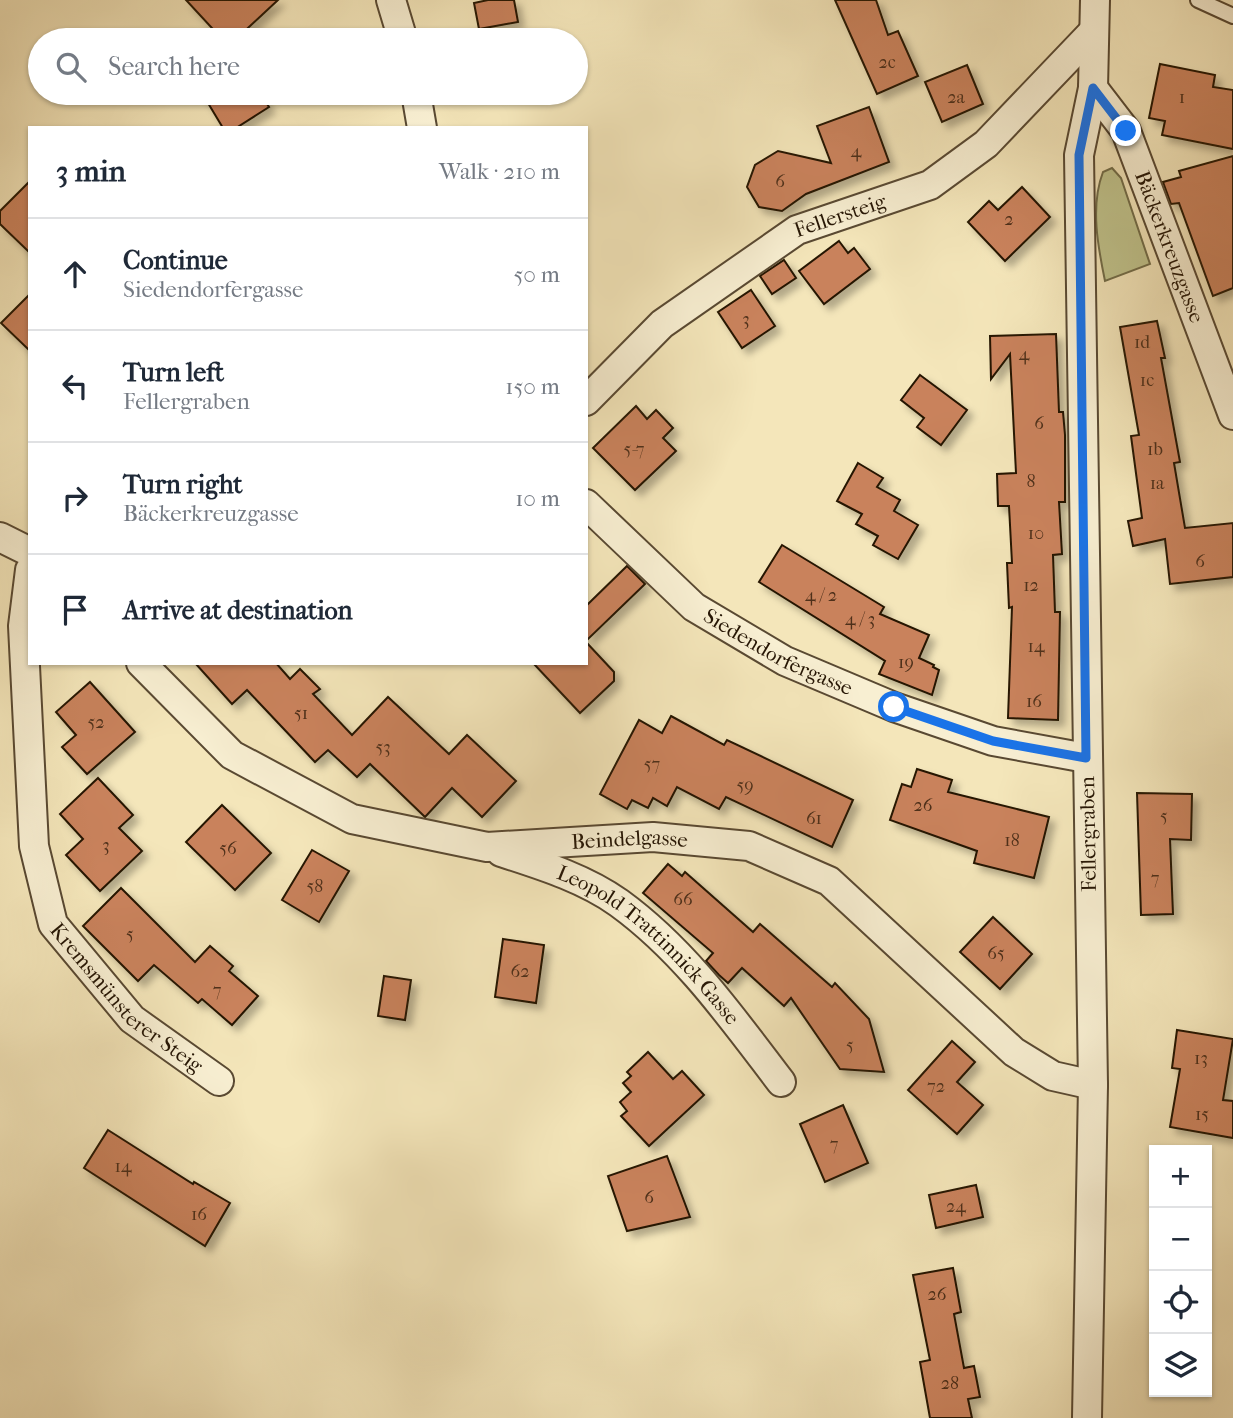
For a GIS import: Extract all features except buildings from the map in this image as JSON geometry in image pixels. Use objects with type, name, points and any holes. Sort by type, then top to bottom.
[{"type":"street","points":[[391,0],[400,28]]},
{"type":"street","name":"Fellergraben","points":[[1087,1418],[1093,1085],[1079,155],[1093,88],[1093,1]]},
{"type":"street","name":"Fellersteig","points":[[588,399],[662,324],[797,230],[930,185],[986,144],[1093,32]]},
{"type":"street","name":"Bäckerkreuzgasse","points":[[1093,88],[1126,131],[1233,415]]},
{"type":"street","points":[[418,105],[422,126]]},
{"type":"street","name":"Siedendorfergasse","points":[[588,506],[694,607],[785,661],[894,707],[993,741],[1086,758]]},
{"type":"street","points":[[0,537],[28,551]]},
{"type":"street","name":"Kremsmünsterer Steig","points":[[28,586],[23,626],[34,846],[52,924],[132,1019],[219,1081]]},
{"type":"street","name":"Beindelgasse","points":[[143,665],[232,755],[352,819],[487,847],[653,837],[750,846],[829,881],[1014,1052],[1053,1076],[1093,1085]]},
{"type":"street","name":"Leopold Trattinnick Gasse","points":[[487,847],[556,870],[618,902],[697,972],[781,1082]]},
{"type":"lane","points":[[1198,0],[1233,16]]},
{"type":"green space","points":[[1112,168],[1121,178],[1150,264],[1105,281],[1096,212],[1103,172]]},
{"type":"route","points":[[894,707],[993,741],[1086,758],[1079,155],[1093,88],[1126,131]]}]
